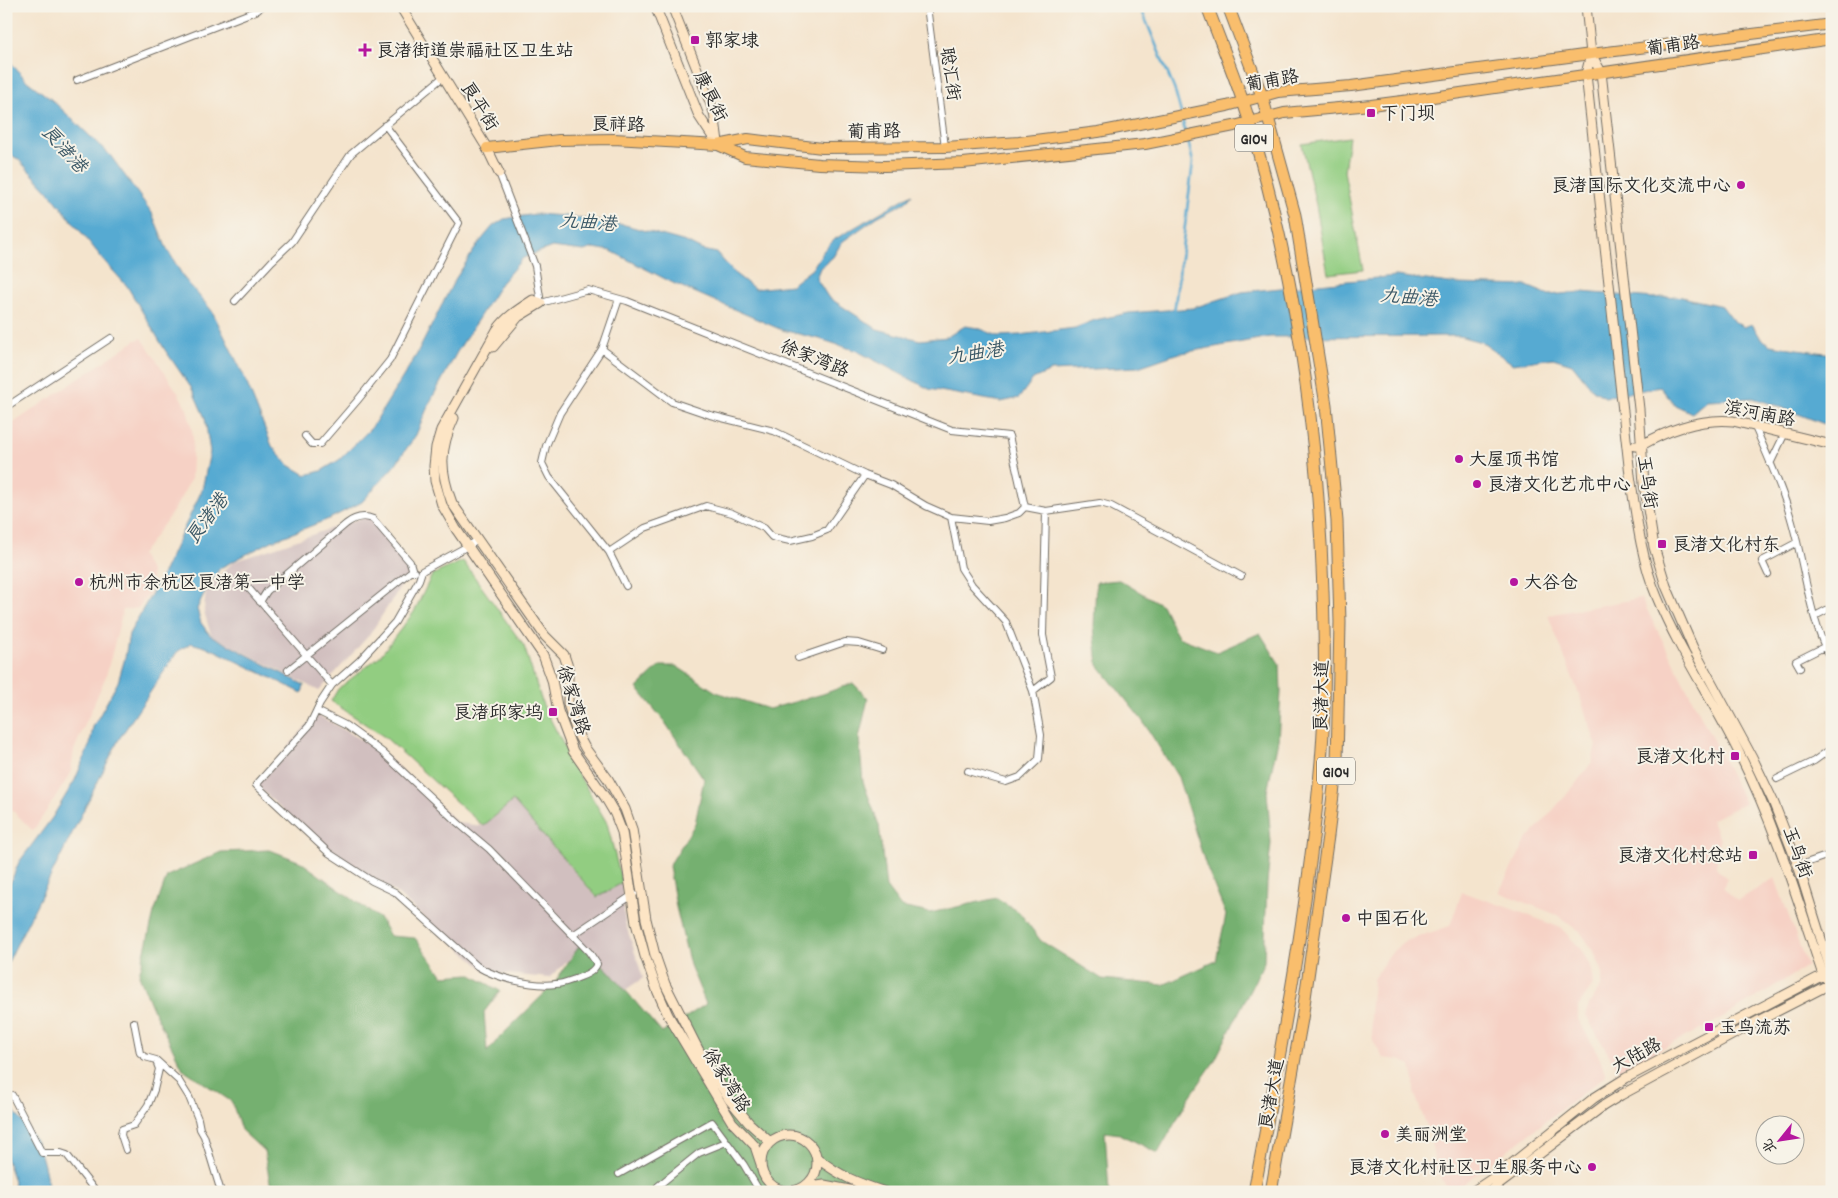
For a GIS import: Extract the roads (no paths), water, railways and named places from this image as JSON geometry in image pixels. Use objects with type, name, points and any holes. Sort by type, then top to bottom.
[{"type":"highway","name":"G104","points":[[1207,6],[1249,122]]},
{"type":"highway","name":"G104","points":[[1228,6],[1262,96],[1268,118]]},
{"type":"highway","name":"良渚大道","points":[[1268,118],[1295,215],[1326,405],[1337,521],[1340,622],[1337,762],[1302,1019],[1271,1192]]},
{"type":"highway","name":"良渚大道","points":[[1249,122],[1267,186],[1287,274],[1301,349],[1315,453],[1322,542],[1324,650],[1321,759],[1313,839],[1279,1055],[1254,1192]]},
{"type":"main road","name":"良平街","points":[[400,6],[487,148],[499,173]]},
{"type":"main road","name":"康良街","points":[[655,6],[699,116],[718,145]]},
{"type":"main road","name":"康良街","points":[[672,6],[714,112],[718,145]]},
{"type":"main road","name":"玉鸟街","points":[[1586,6],[1591,54],[1586,74],[1637,523],[1656,595],[1691,668],[1740,754],[1764,805],[1832,984]]},
{"type":"main road","name":"葡甫路","points":[[718,145],[748,139],[822,148],[945,146],[1019,142],[1098,132],[1278,92],[1351,86],[1832,24]]},
{"type":"main road","name":"葡甫路","points":[[745,157],[819,164],[894,166],[962,164],[1144,144],[1216,130],[1284,113],[1371,105],[1832,39]]},
{"type":"main road","name":"玉鸟街","points":[[1591,54],[1601,72],[1639,409],[1644,484],[1654,547],[1666,586],[1693,648],[1752,757],[1773,801],[1798,865],[1828,972]]},
{"type":"main road","name":"良祥路","points":[[487,148],[559,140],[605,139],[718,145],[745,157]]},
{"type":"main road","name":"徐家湾路","points":[[541,302],[533,300],[515,311],[503,321],[497,330],[441,430],[436,447],[435,481],[442,505],[543,655],[552,680],[558,711],[573,751],[605,797],[615,814],[622,832],[636,923],[657,990],[668,1015],[732,1122],[755,1146],[761,1164]]},
{"type":"main road","name":"徐家湾路","points":[[541,302],[518,317],[496,341],[460,406],[442,452],[445,484],[452,503],[477,541],[545,636],[564,656],[568,667],[568,704],[577,733],[625,809],[632,828],[646,919],[665,984],[698,1049],[729,1099],[748,1123],[770,1142]]},
{"type":"main road","name":"滨河南路","points":[[1627,447],[1640,446],[1676,428],[1718,419],[1832,445]]},
{"type":"main road","name":"大陆路","points":[[1472,1192],[1499,1174],[1594,1098],[1828,972]]},
{"type":"main road","name":"大陆路","points":[[1488,1192],[1603,1106],[1621,1095],[1758,1021],[1832,984]]},
{"type":"main road","points":[[795,1190],[809,1183],[814,1176],[817,1167],[814,1149],[809,1143],[794,1135],[777,1137],[770,1142],[762,1156],[761,1164],[763,1173],[774,1189],[795,1190],[824,1185],[860,1192]]},
{"type":"main road","points":[[817,1158],[836,1172],[885,1192]]},
{"type":"street","points":[[77,80],[258,10],[262,6]]},
{"type":"street","name":"聪汇街","points":[[926,6],[945,146]]},
{"type":"street","points":[[235,301],[292,242],[351,154],[443,77]]},
{"type":"street","points":[[305,436],[312,444],[320,444],[390,360],[459,222],[385,125]]},
{"type":"street","points":[[499,173],[535,266],[541,302]]},
{"type":"street","name":"徐家湾路","points":[[541,302],[588,290],[619,299],[952,430],[1009,436],[1025,507]]},
{"type":"street","points":[[619,299],[602,349],[560,414],[546,446],[542,463],[549,477],[609,552],[626,586]]},
{"type":"street","points":[[6,407],[111,338]]},
{"type":"street","points":[[602,349],[672,402],[710,415],[774,431],[865,475],[891,485],[926,506],[951,517],[988,521],[1006,518],[1019,513],[1025,507],[1046,511],[1100,503],[1111,506],[1241,576]]},
{"type":"street","points":[[1755,427],[1789,512],[1815,622],[1832,662]]},
{"type":"street","points":[[1770,464],[1785,433]]},
{"type":"street","points":[[609,552],[646,528],[706,506],[732,513],[764,528],[772,537],[790,541],[812,536],[827,530],[865,475]]},
{"type":"street","points":[[1033,691],[1051,676],[1044,635],[1046,511]]},
{"type":"street","points":[[260,602],[266,591],[346,524],[358,517],[367,516],[373,519],[410,562],[413,572]]},
{"type":"street","points":[[951,517],[961,568],[972,585],[1006,622],[1033,691],[1041,735],[1039,760],[1020,777],[1006,782],[968,771]]},
{"type":"street","points":[[288,670],[413,572],[422,571],[477,541]]},
{"type":"street","points":[[1768,574],[1762,561],[1796,543]]},
{"type":"street","points":[[317,711],[345,725],[382,752],[458,823],[489,849],[589,952],[597,964],[595,969],[583,976],[558,984],[545,985],[533,984],[488,972],[477,966],[395,892],[372,881],[329,853],[256,785],[309,726],[320,703],[332,685],[395,622],[419,580],[422,571]]},
{"type":"street","points":[[245,584],[332,685]]},
{"type":"street","points":[[1815,616],[1832,607]]},
{"type":"street","points":[[798,658],[845,642],[859,643],[882,650]]},
{"type":"street","points":[[1800,668],[1796,661],[1824,647]]},
{"type":"street","points":[[1777,779],[1814,761],[1832,748]]},
{"type":"street","points":[[1803,864],[1832,854]]},
{"type":"street","points":[[573,935],[641,890]]},
{"type":"street","points":[[134,1022],[140,1053],[145,1057],[156,1060],[180,1081],[189,1097],[204,1136],[221,1192]]},
{"type":"street","points":[[126,1150],[121,1135],[122,1129],[134,1126],[148,1105],[159,1069],[156,1060]]},
{"type":"street","points":[[6,1096],[12,1095],[42,1153],[61,1152],[67,1155],[96,1192]]},
{"type":"street","points":[[618,1174],[712,1122],[744,1165],[760,1192]]},
{"type":"street","points":[[658,1186],[699,1153],[726,1142]]},
{"type":"water","points":[[6,57],[27,81],[52,100],[110,155],[152,213],[166,247],[184,278],[212,311],[243,374],[272,446],[289,465],[306,475],[321,471],[339,460],[372,427],[417,354],[454,281],[478,244],[493,226],[504,219],[536,214],[564,216],[625,225],[686,242],[702,250],[717,253],[734,273],[755,289],[791,285],[812,269],[824,250],[835,239],[912,194],[906,202],[877,217],[842,242],[833,257],[820,268],[816,278],[828,297],[877,329],[920,340],[947,337],[965,326],[978,328],[998,336],[1075,328],[1095,320],[1129,313],[1193,308],[1242,292],[1396,276],[1457,284],[1527,286],[1549,295],[1582,292],[1653,298],[1677,296],[1722,306],[1734,322],[1744,327],[1752,324],[1760,337],[1770,345],[1832,354],[1832,427],[1753,398],[1707,400],[1692,413],[1675,405],[1660,387],[1605,397],[1593,390],[1572,364],[1553,358],[1513,364],[1481,342],[1459,336],[1270,337],[1176,354],[1138,367],[1051,371],[1033,379],[1019,398],[1001,402],[929,389],[857,351],[820,339],[782,330],[673,283],[611,251],[594,248],[584,251],[552,247],[523,258],[501,283],[457,352],[429,404],[416,435],[395,465],[362,502],[329,519],[272,541],[220,568],[206,589],[197,609],[201,623],[210,635],[304,685],[302,693],[212,649],[191,643],[177,652],[119,739],[6,966],[6,889],[19,862],[52,818],[75,780],[90,744],[93,727],[118,682],[129,634],[162,575],[202,490],[210,452],[205,418],[192,389],[165,350],[127,286],[48,191],[18,159],[6,152]]},
{"type":"water","points":[[6,1095],[11,1106],[35,1141],[43,1162],[49,1192],[13,1192],[14,1181],[6,1158]]},
{"type":"waterway","points":[[1140,6],[1175,91],[1181,113]]},
{"type":"waterway","points":[[1182,118],[1185,132]]},
{"type":"waterway","points":[[1174,313],[1193,162],[1187,137]]},
{"type":"place","name":"郭家埭","points":[[695,40]]},
{"type":"place","name":"良渚街道崇福社区卫生站","points":[[365,50]]},
{"type":"place","name":"下门坝","points":[[1371,113]]},
{"type":"place","name":"良渚国际文化交流中心","points":[[1741,185]]},
{"type":"place","name":"大屋顶书馆","points":[[1459,459]]},
{"type":"place","name":"良渚文化艺术中心","points":[[1477,484]]},
{"type":"place","name":"良渚文化村东","points":[[1662,544]]},
{"type":"place","name":"杭州市余杭区良渚第一中学","points":[[79,582]]},
{"type":"place","name":"大谷仓","points":[[1514,582]]},
{"type":"place","name":"良渚邱家坞","points":[[553,712]]},
{"type":"place","name":"良渚文化村","points":[[1735,756]]},
{"type":"place","name":"良渚文化村总站","points":[[1753,855]]},
{"type":"place","name":"中国石化","points":[[1346,918]]},
{"type":"place","name":"玉鸟流苏","points":[[1709,1027]]},
{"type":"place","name":"美丽洲堂","points":[[1385,1134]]},
{"type":"place","name":"良渚文化村社区卫生服务中心","points":[[1592,1167]]},
{"type":"water label","name":"良渚港","points":[[65,148]]},
{"type":"water label","name":"九曲港","points":[[588,221]]},
{"type":"water label","name":"九曲港","points":[[1409,296]]},
{"type":"water label","name":"九曲港","points":[[975,352]]},
{"type":"water label","name":"良渚港","points":[[206,518]]}]
